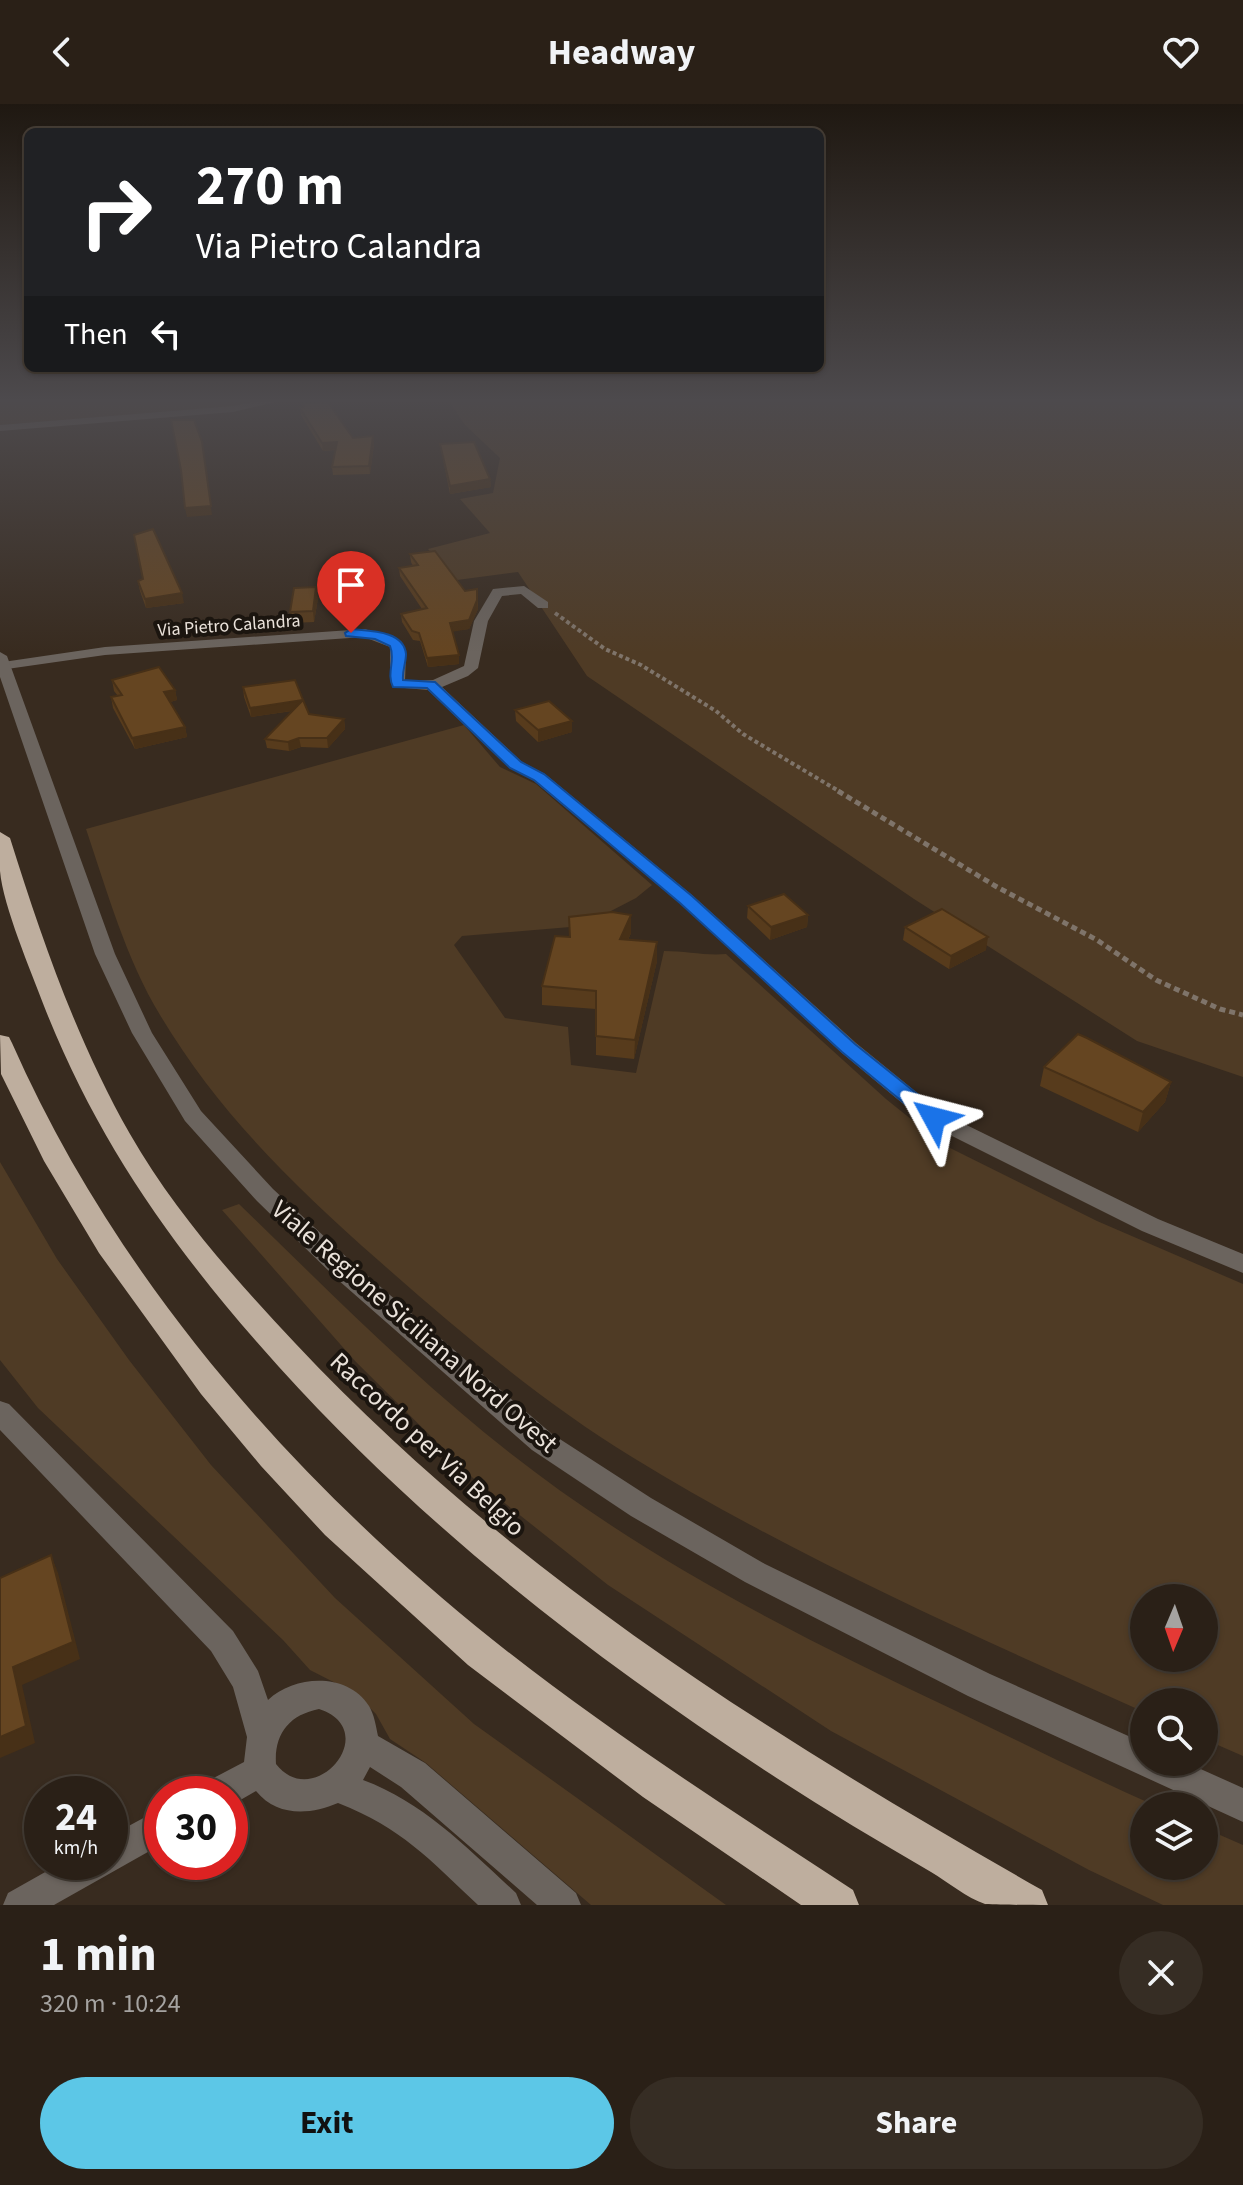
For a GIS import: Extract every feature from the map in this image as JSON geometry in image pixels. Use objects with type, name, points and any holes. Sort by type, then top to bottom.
[{"type":"highway","name":"Raccordo per Via Belgio","points":[[0,838],[43,976],[85,1073],[119,1139],[168,1212],[219,1278],[353,1426],[432,1502],[530,1585],[640,1666],[768,1751],[1027,1905]]},
{"type":"highway","points":[[0,1043],[19,1091],[84,1209],[161,1321],[218,1396],[286,1471],[372,1558],[481,1651],[601,1744],[838,1905]]},
{"type":"street","points":[[543,605],[524,590],[498,592],[481,621],[471,668],[430,684],[516,765],[539,777],[686,899],[849,1048],[934,1118],[1123,1212],[1243,1264]]},
{"type":"street","name":"Via Pietro Calandra","points":[[2,661],[365,633],[384,637],[398,647],[398,684],[430,684]]},
{"type":"street","name":"Viale Regione Siciliana Nord Ovest","points":[[2,661],[105,954],[142,1033],[193,1116],[265,1195],[401,1321],[542,1442],[641,1507],[755,1573],[979,1685],[1130,1754]]},
{"type":"street","points":[[0,1412],[222,1641],[247,1682],[262,1735]]},
{"type":"street","points":[[329,1695],[344,1702],[356,1713],[362,1728],[363,1745],[350,1772],[336,1786],[321,1794],[303,1797],[283,1792],[270,1784],[261,1770],[258,1753],[262,1735],[271,1719],[284,1706],[301,1698],[329,1695]]},
{"type":"street","points":[[363,1745],[413,1775],[564,1905]]},
{"type":"street","points":[[248,1777],[261,1770]]},
{"type":"street","name":"Viale Regione Siciliana Nord Ovest","points":[[1179,1776],[1243,1805]]},
{"type":"street","points":[[336,1786],[384,1804],[416,1824],[504,1905]]},
{"type":"street","points":[[20,1905],[65,1880]]},
{"type":"path","points":[[543,605],[605,649],[641,665],[716,711],[743,734],[997,887],[1097,940],[1156,980],[1220,1009],[1243,1015]]},
{"type":"shaded area","points":[[495,485],[1243,485],[1243,1077],[1137,1041],[914,899],[587,676],[518,572],[457,580],[428,549],[490,533],[460,499],[493,493]]},
{"type":"shaded area","points":[[464,725],[500,767],[536,784],[652,885],[636,898],[582,926],[462,936],[454,945],[505,1018],[568,1027],[571,1065],[636,1073],[664,951],[726,954],[886,1099],[942,1144],[1097,1221],[1243,1284],[1243,1756],[1218,1745],[1218,1688],[1130,1688],[1130,1706],[884,1593],[756,1528],[632,1457],[500,1364],[316,1204],[232,1115],[160,1015],[137,971],[86,829]]},
{"type":"shaded area","points":[[0,1162],[57,1259],[129,1360],[211,1465],[335,1598],[474,1724],[726,1905],[591,1905],[426,1763],[390,1739],[376,1714],[355,1693],[310,1670],[283,1640],[38,1408],[0,1360]]},
{"type":"shaded area","points":[[239,1204],[372,1332],[474,1424],[615,1528],[781,1625],[1130,1794],[1130,1880],[1218,1880],[1218,1834],[1243,1845],[1243,1905],[1163,1905],[1089,1870],[831,1731],[608,1585],[473,1478],[355,1361],[222,1210]]},
{"type":"building","points":[[183,485],[208,485],[211,506],[185,508]]},
{"type":"building","points":[[153,529],[182,593],[145,599],[138,581],[143,579],[134,535]]},
{"type":"building","points":[[435,551],[465,591],[477,589],[477,600],[469,620],[450,623],[459,655],[427,658],[419,633],[412,631],[401,614],[427,608],[399,568],[418,565],[410,554]]},
{"type":"building","points":[[316,587],[313,611],[290,612],[294,588]]},
{"type":"building","points":[[159,667],[175,690],[164,692],[185,727],[132,738],[111,697],[122,695],[112,680]]},
{"type":"building","points":[[295,680],[303,700],[250,708],[243,687]]},
{"type":"building","points":[[303,700],[309,714],[344,719],[327,738],[299,738],[288,742],[265,739]]},
{"type":"building","points":[[549,701],[572,721],[538,730],[515,710]]},
{"type":"building","points":[[784,894],[808,915],[771,927],[748,906]]},
{"type":"building","points":[[942,909],[988,937],[951,956],[905,927]]},
{"type":"building","points":[[612,912],[631,915],[620,939],[657,942],[635,1040],[596,1036],[596,991],[542,986],[555,936],[570,937],[569,917]]},
{"type":"building","points":[[1078,1034],[1171,1082],[1143,1112],[1044,1067]]},
{"type":"building","points":[[51,1555],[73,1642],[13,1667],[26,1726],[0,1737],[0,1578]]},
{"type":"route","points":[[351,633],[378,635],[396,644],[400,658],[396,672],[398,684],[430,684],[516,765],[539,777],[686,899],[849,1048],[934,1118]]}]
